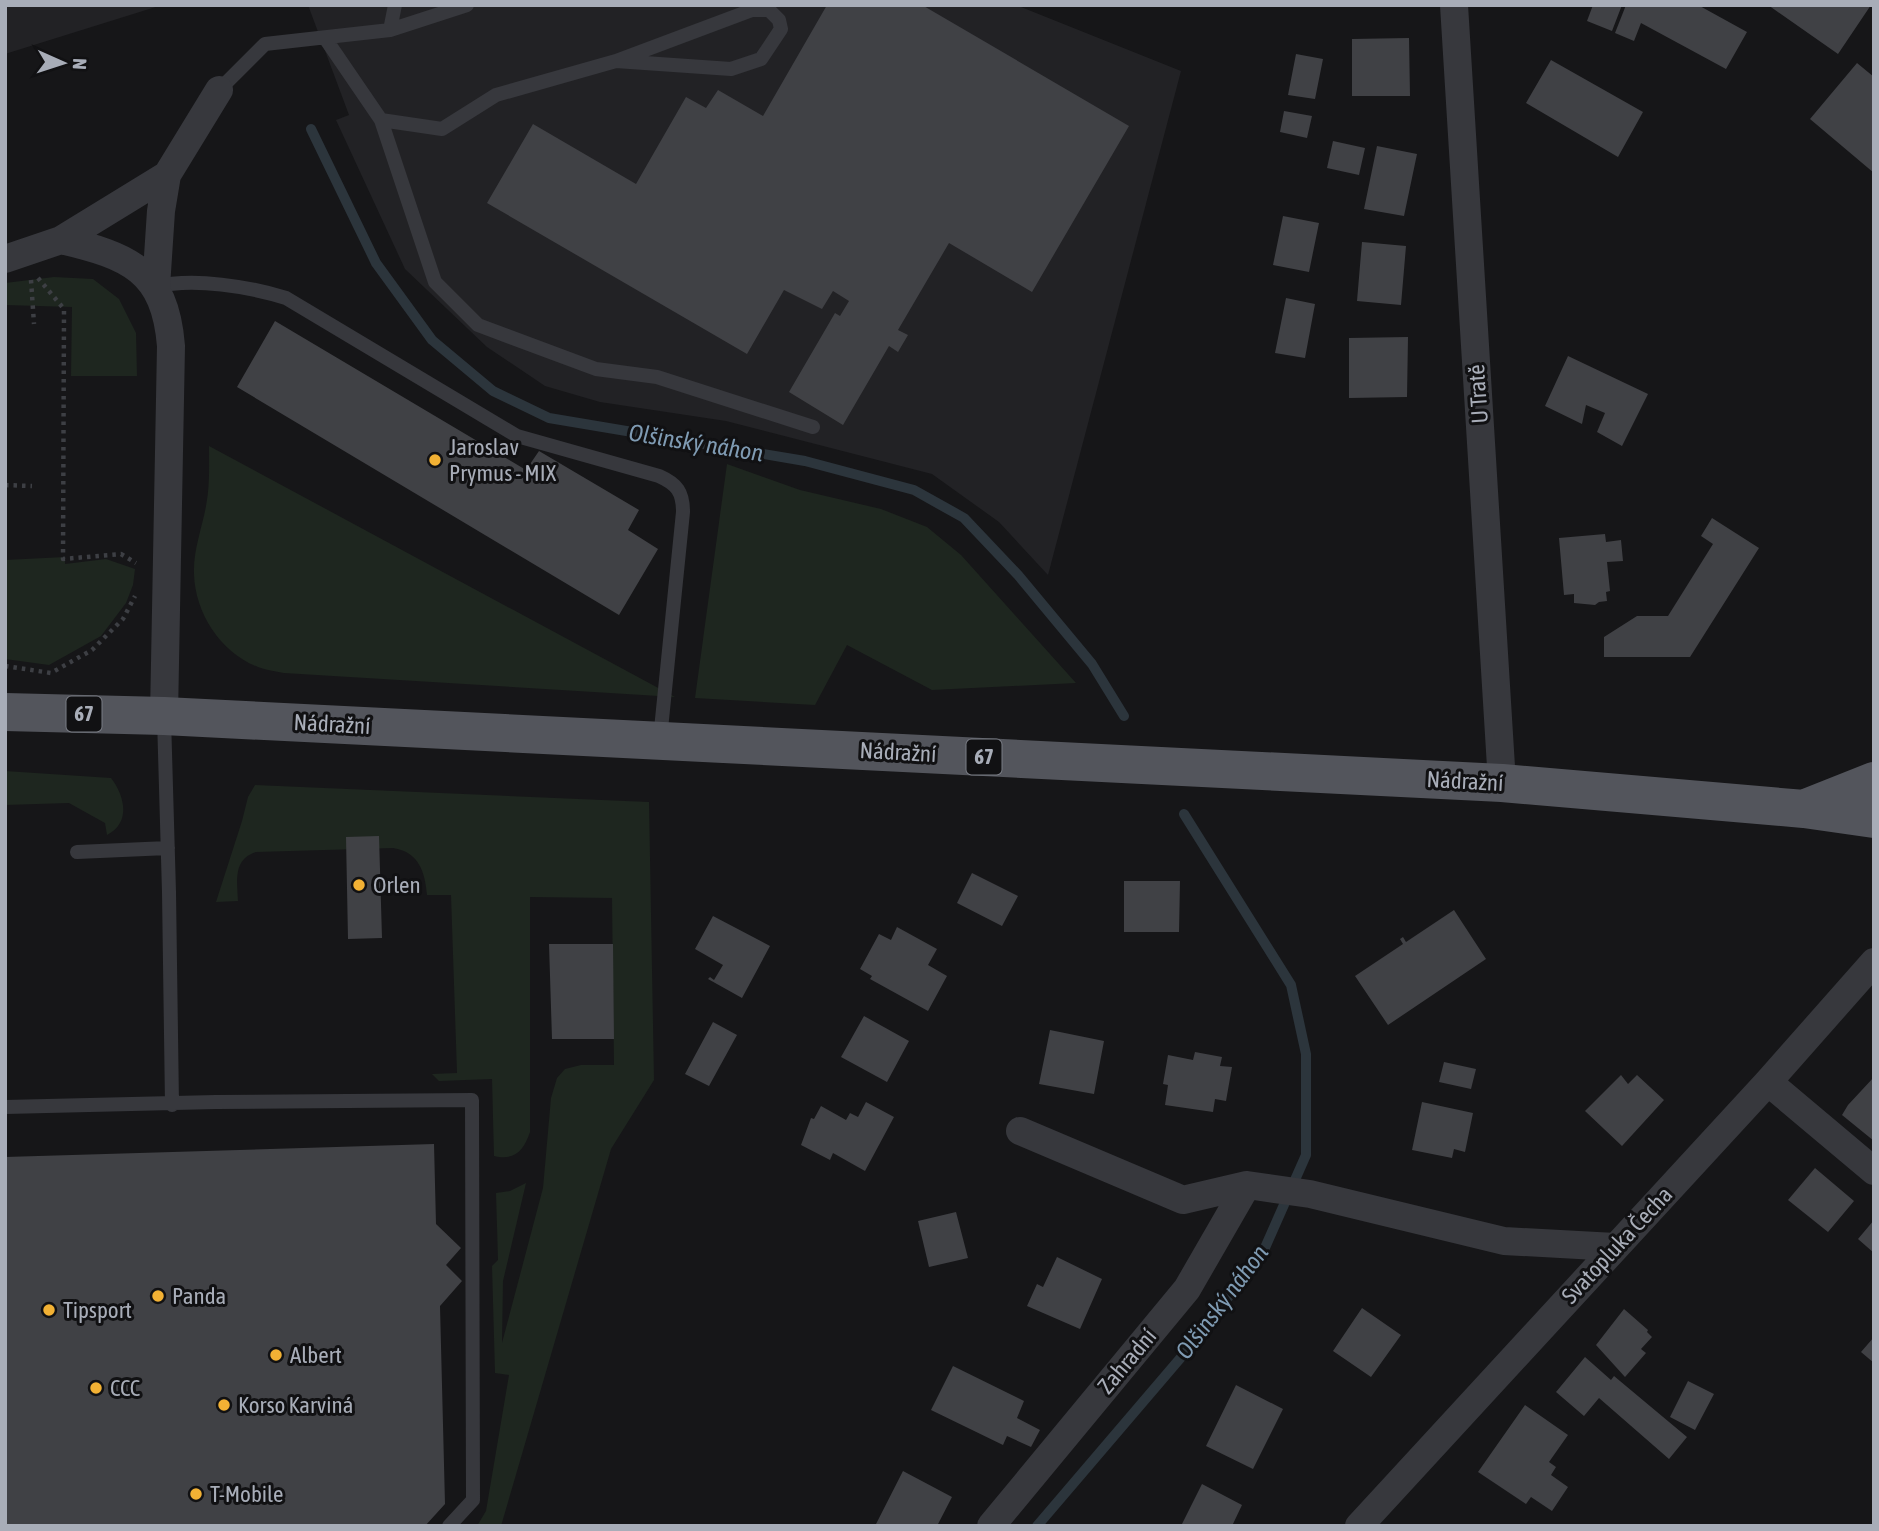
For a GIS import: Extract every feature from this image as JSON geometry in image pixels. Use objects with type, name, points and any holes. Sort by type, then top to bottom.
[{"type":"main road","name":"Nádražní","points":[[5,712],[164,716],[1502,783],[1804,809],[1874,819]]},
{"type":"main road","points":[[1804,809],[1874,781]]},
{"type":"street","name":"U Tratě","points":[[1454,5],[1502,783]]},
{"type":"street","points":[[164,716],[172,346],[169,323],[156,287],[161,211],[167,175],[219,90]]},
{"type":"street","points":[[5,259],[61,240],[167,175]]},
{"type":"street","points":[[61,240],[94,248],[118,258],[138,269],[156,287]]},
{"type":"street","name":"Svatopluka Čecha","points":[[1359,1526],[1768,1082],[1874,962]]},
{"type":"street","points":[[1768,1082],[1874,1171]]},
{"type":"street","points":[[1020,1131],[1183,1200],[1247,1185],[1310,1194],[1504,1241],[1615,1247]]},
{"type":"street","name":"Zahradní","points":[[991,1526],[1187,1289],[1247,1185]]},
{"type":"lane","points":[[390,30],[395,5]]},
{"type":"lane","points":[[219,90],[265,44],[390,30],[467,5]]},
{"type":"lane","points":[[381,120],[442,129],[496,95],[616,61],[752,10],[769,10],[779,20],[781,29],[761,59],[731,69],[616,61]]},
{"type":"lane","points":[[325,38],[381,120],[435,282],[478,325],[596,369],[657,377],[813,426]]},
{"type":"lane","points":[[156,287],[178,282],[199,283],[258,291],[286,298],[517,436],[659,476],[679,488],[683,499],[683,512],[660,740]]},
{"type":"lane","points":[[164,716],[172,1105]]},
{"type":"lane","points":[[77,852],[168,848]]},
{"type":"lane","points":[[5,1107],[472,1100],[474,1500],[449,1526]]},
{"type":"path","points":[[34,324],[32,272],[64,309],[63,558],[121,554],[140,565],[141,552]]},
{"type":"path","points":[[5,485],[32,486]]},
{"type":"path","points":[[5,666],[51,673],[92,650],[123,619],[139,587]]},
{"type":"shaded area","points":[[5,5],[162,5],[5,54]]},
{"type":"shaded area","points":[[308,5],[1016,5],[1181,71],[1048,575],[999,522],[932,474],[726,421],[600,402],[545,386],[487,347],[405,269],[336,120],[349,115]]},
{"type":"shaded area","points":[[54,277],[93,279],[119,299],[136,333],[137,376],[71,376],[72,307],[5,305],[5,283]]},
{"type":"shaded area","points":[[209,446],[675,697],[284,673],[245,661],[222,642],[213,630],[199,603],[196,589],[194,565],[207,498]]},
{"type":"shaded area","points":[[727,464],[800,490],[881,509],[927,527],[961,555],[1076,683],[932,690],[847,645],[815,705],[695,698]]},
{"type":"shaded area","points":[[65,557],[65,564],[106,559],[135,569],[133,585],[126,603],[101,636],[49,665],[5,659],[5,560]]},
{"type":"shaded area","points":[[5,771],[111,778],[122,801],[123,816],[120,824],[107,835],[105,823],[69,803],[5,805]]},
{"type":"shaded area","points":[[255,785],[649,802],[654,1080],[611,1149],[501,1526],[477,1526],[486,1511],[509,1375],[495,1373],[492,1266],[498,1260],[496,1193],[510,1191],[526,1183],[503,1281],[502,1343],[543,1188],[551,1098],[557,1078],[565,1069],[581,1065],[614,1065],[612,898],[530,897],[530,1132],[518,1153],[508,1157],[494,1156],[492,1079],[439,1081],[432,1074],[457,1073],[451,895],[427,895],[419,864],[409,854],[393,848],[256,852],[240,865],[237,879],[238,901],[216,902],[248,797]]},
{"type":"building","points":[[827,5],[922,5],[1129,126],[1032,292],[949,243],[898,330],[908,335],[898,352],[889,346],[843,425],[789,392],[835,313],[840,316],[849,301],[833,291],[822,309],[784,290],[747,354],[487,203],[533,124],[636,184],[686,97],[706,108],[718,90],[763,116]]},
{"type":"building","points":[[1593,5],[1622,5],[1612,31],[1587,21]]},
{"type":"building","points":[[1626,5],[1698,5],[1747,32],[1726,69],[1641,23],[1634,41],[1615,33]]},
{"type":"building","points":[[1768,5],[1871,5],[1838,54]]},
{"type":"building","points":[[1409,38],[1410,96],[1352,96],[1352,39]]},
{"type":"building","points":[[1296,54],[1323,59],[1315,99],[1288,95]]},
{"type":"building","points":[[1551,60],[1643,112],[1618,157],[1526,103]]},
{"type":"building","points":[[1857,63],[1874,77],[1874,173],[1810,119]]},
{"type":"building","points":[[1284,111],[1312,116],[1307,138],[1280,132]]},
{"type":"building","points":[[1333,141],[1365,148],[1359,175],[1327,168]]},
{"type":"building","points":[[1377,146],[1417,154],[1404,216],[1364,209]]},
{"type":"building","points":[[1283,216],[1319,223],[1309,272],[1273,265]]},
{"type":"building","points":[[1362,242],[1406,246],[1401,305],[1357,301]]},
{"type":"building","points":[[1286,298],[1315,304],[1305,358],[1275,353]]},
{"type":"building","name":"Jaroslav Prymus - MIX","points":[[275,321],[526,470],[539,451],[639,510],[628,530],[658,549],[619,615],[237,387]]},
{"type":"building","points":[[1408,337],[1407,397],[1349,398],[1349,338]]},
{"type":"building","points":[[1568,356],[1648,394],[1622,446],[1597,432],[1605,413],[1586,405],[1582,424],[1545,406]]},
{"type":"building","points":[[1712,518],[1759,548],[1690,657],[1604,657],[1604,637],[1637,616],[1668,616],[1713,544],[1701,536]]},
{"type":"building","points":[[1605,534],[1606,542],[1621,540],[1623,561],[1607,562],[1610,591],[1606,592],[1607,601],[1595,605],[1574,603],[1574,594],[1564,595],[1559,538]]},
{"type":"building","points":[[379,836],[382,938],[348,939],[346,837]]},
{"type":"building","points":[[972,873],[1018,896],[1002,926],[957,903]]},
{"type":"building","points":[[1124,881],[1180,881],[1179,932],[1124,932]]},
{"type":"building","points":[[1454,910],[1486,959],[1388,1025],[1355,976],[1403,944],[1400,939],[1403,937],[1406,942]]},
{"type":"building","points":[[713,916],[770,946],[742,998],[708,979],[710,977],[714,980],[723,965],[695,949]]},
{"type":"building","points":[[897,927],[937,949],[928,965],[947,976],[928,1011],[870,979],[872,976],[860,969],[879,934],[891,940]]},
{"type":"building","points":[[549,944],[613,944],[614,1039],[552,1039]]},
{"type":"building","points":[[864,1016],[909,1041],[887,1082],[841,1057]]},
{"type":"building","points":[[713,1022],[737,1035],[709,1086],[685,1074]]},
{"type":"building","points":[[1050,1030],[1104,1041],[1094,1094],[1039,1084]]},
{"type":"building","points":[[1195,1052],[1222,1057],[1220,1066],[1232,1067],[1226,1101],[1215,1099],[1213,1112],[1165,1105],[1168,1085],[1163,1084],[1168,1055],[1193,1060]]},
{"type":"building","points":[[1444,1062],[1476,1069],[1471,1089],[1439,1082]]},
{"type":"building","points":[[1621,1075],[1628,1084],[1637,1075],[1664,1100],[1622,1146],[1585,1111]]},
{"type":"building","points":[[1874,1077],[1874,1141],[1842,1115]]},
{"type":"building","points":[[866,1102],[894,1117],[865,1171],[833,1153],[830,1160],[801,1145],[811,1118],[814,1119],[821,1106],[846,1120],[850,1113],[858,1117]]},
{"type":"building","points":[[1422,1102],[1473,1113],[1465,1152],[1454,1149],[1452,1158],[1412,1150]]},
{"type":"building","name":"Korso Karviná","points":[[434,1144],[436,1224],[461,1248],[446,1265],[462,1281],[440,1306],[445,1504],[425,1526],[5,1526],[5,1157]]},
{"type":"building","points":[[1815,1168],[1854,1201],[1828,1232],[1788,1200]]},
{"type":"building","points":[[956,1212],[968,1258],[929,1267],[918,1221]]},
{"type":"building","points":[[1874,1220],[1874,1253],[1858,1239]]},
{"type":"building","points":[[1057,1257],[1102,1279],[1080,1329],[1027,1306],[1037,1284],[1043,1287]]},
{"type":"building","points":[[1362,1308],[1401,1335],[1371,1377],[1333,1351]]},
{"type":"building","points":[[1624,1309],[1648,1330],[1652,1337],[1641,1349],[1646,1353],[1625,1377],[1596,1345]]},
{"type":"building","points":[[1874,1337],[1874,1363],[1861,1352]]},
{"type":"building","points":[[1585,1357],[1611,1380],[1614,1376],[1687,1437],[1669,1459],[1599,1398],[1584,1416],[1556,1392]]},
{"type":"building","points":[[953,1366],[1024,1401],[1017,1418],[1040,1430],[1031,1447],[1007,1436],[1003,1445],[931,1410]]},
{"type":"building","points":[[1688,1381],[1714,1394],[1695,1430],[1670,1417]]},
{"type":"building","points":[[1236,1385],[1283,1409],[1253,1469],[1206,1446]]},
{"type":"building","points":[[1525,1405],[1568,1435],[1549,1462],[1556,1467],[1551,1475],[1568,1487],[1552,1511],[1531,1497],[1526,1504],[1478,1472]]},
{"type":"building","points":[[903,1471],[952,1497],[937,1526],[875,1526]]},
{"type":"building","points":[[1202,1484],[1242,1505],[1232,1526],[1181,1526]]},
{"type":"waterway","name":"Olšinský náhon","points":[[311,129],[376,263],[432,340],[493,391],[549,418],[805,461],[914,490],[964,518],[1018,575],[1092,664],[1124,716]]},
{"type":"waterway","name":"Olšinský náhon","points":[[1037,1526],[1195,1341],[1264,1250],[1306,1155],[1306,1054],[1291,985],[1184,814]]},
{"type":"place","name":"Jaroslav Prymus - MIX","points":[[435,460]]},
{"type":"place","name":"Orlen","points":[[359,885]]},
{"type":"place","name":"Panda","points":[[158,1296]]},
{"type":"place","name":"Tipsport","points":[[49,1310]]},
{"type":"place","name":"Albert","points":[[276,1355]]},
{"type":"place","name":"CCC","points":[[96,1388]]},
{"type":"place","name":"Korso Karviná","points":[[224,1405]]},
{"type":"place","name":"T-Mobile","points":[[196,1494]]}]
